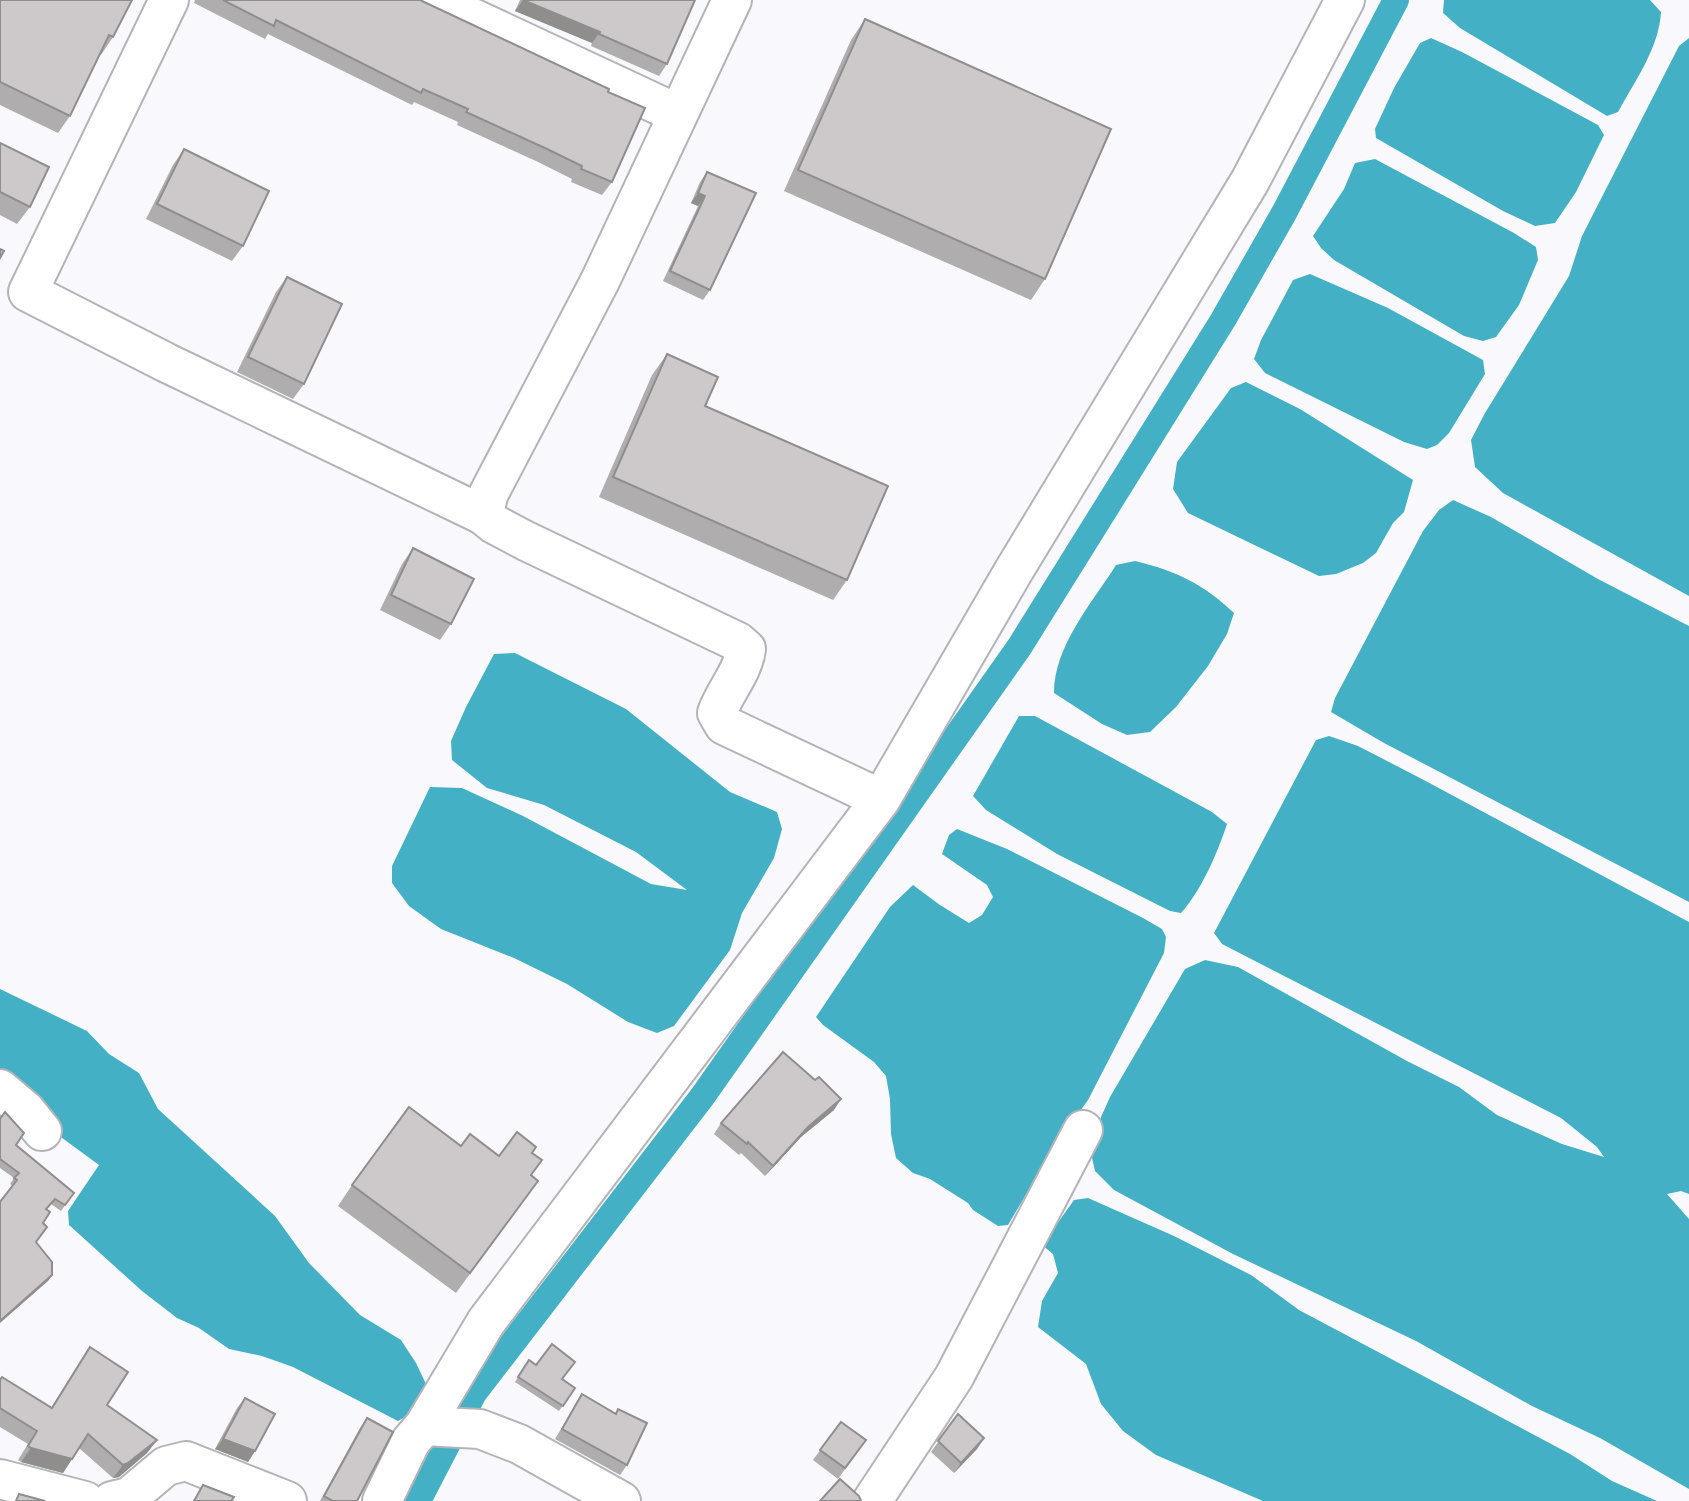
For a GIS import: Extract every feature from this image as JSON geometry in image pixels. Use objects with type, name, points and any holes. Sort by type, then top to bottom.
[{"type":"street","points":[[169,0],[28,292],[167,363],[483,515],[526,541],[738,642],[746,649],[744,661],[717,713],[724,725],[881,799]]},
{"type":"street","points":[[434,0],[678,114]]},
{"type":"street","points":[[483,515],[489,493],[600,281],[732,0]]},
{"type":"street","points":[[450,1427],[486,1322],[881,799],[1013,572],[1250,181],[1345,0]]},
{"type":"street","points":[[0,1089],[26,1111],[42,1131]]},
{"type":"street","points":[[873,1501],[954,1377],[1083,1130]]},
{"type":"street","points":[[382,1501],[411,1441],[450,1427],[519,1444],[621,1501]]},
{"type":"street","points":[[112,1501],[129,1497],[166,1466],[186,1461],[287,1501]]},
{"type":"street","points":[[0,1479],[74,1499]]},
{"type":"water","points":[[1444,0],[1650,0],[1661,12],[1656,38],[1645,64],[1618,112],[1607,116],[1460,28],[1443,13]]},
{"type":"water","points":[[1431,38],[1598,125],[1604,135],[1576,192],[1555,223],[1535,226],[1503,211],[1376,138],[1375,129],[1394,88],[1420,43]]},
{"type":"water","points":[[1689,38],[1689,596],[1503,493],[1475,467],[1471,440],[1569,276],[1582,236],[1679,46]]},
{"type":"water","points":[[1375,159],[1536,247],[1538,260],[1519,305],[1496,337],[1483,341],[1464,336],[1334,260],[1321,248],[1313,236],[1344,189],[1355,163]]},
{"type":"water","points":[[1310,274],[1388,308],[1483,360],[1485,374],[1449,433],[1437,445],[1427,449],[1404,442],[1265,373],[1254,359],[1261,340],[1293,280]]},
{"type":"water","points":[[1246,382],[1300,409],[1413,480],[1404,512],[1393,523],[1376,553],[1363,563],[1336,574],[1319,576],[1188,513],[1173,489],[1177,462],[1231,388]]},
{"type":"water","points":[[1453,500],[1491,517],[1598,579],[1689,626],[1689,902],[1384,743],[1331,712],[1335,698],[1423,531],[1439,510]]},
{"type":"water","points":[[1135,561],[1189,580],[1234,613],[1227,634],[1208,666],[1176,707],[1150,732],[1127,735],[1102,724],[1054,693],[1060,659],[1076,626],[1116,565]]},
{"type":"water","points":[[515,653],[626,709],[730,792],[777,812],[782,829],[774,858],[742,913],[730,950],[674,1026],[657,1033],[628,1022],[567,984],[514,958],[441,929],[409,906],[392,883],[392,866],[430,787],[462,788],[523,816],[651,884],[687,890],[636,852],[544,805],[487,788],[452,760],[451,741],[494,654]]},
{"type":"water","points":[[1019,716],[1035,716],[1212,812],[1227,824],[1208,871],[1181,913],[1170,911],[1057,854],[986,810],[973,796]]},
{"type":"water","points":[[1329,736],[1358,746],[1420,778],[1689,922],[1689,1194],[1681,1191],[1667,1194],[1689,1219],[1689,1489],[1600,1438],[1532,1406],[1416,1341],[1233,1254],[1114,1190],[1095,1171],[1089,1144],[1110,1097],[1185,969],[1205,960],[1238,967],[1459,1087],[1497,1115],[1562,1144],[1604,1157],[1597,1147],[1561,1118],[1222,944],[1214,933],[1316,740]]},
{"type":"water","points":[[957,829],[1007,849],[1143,918],[1162,929],[1166,937],[1164,953],[1088,1100],[1051,1152],[1008,1225],[998,1226],[930,1179],[913,1173],[896,1158],[886,1076],[874,1062],[816,1017],[890,907],[913,885],[969,923],[982,915],[993,897],[987,885],[942,854],[949,835]]},
{"type":"water","points":[[0,989],[87,1031],[109,1054],[139,1073],[158,1109],[275,1216],[309,1263],[360,1315],[401,1340],[426,1384],[405,1417],[398,1421],[293,1367],[262,1356],[229,1349],[199,1328],[177,1318],[142,1291],[69,1225],[68,1211],[99,1165],[54,1132],[0,1075]]},
{"type":"water","points":[[1088,1198],[1174,1236],[1251,1275],[1299,1310],[1570,1454],[1612,1481],[1657,1501],[1263,1501],[1156,1455],[1123,1431],[1101,1404],[1086,1364],[1038,1327],[1042,1301],[1058,1273],[1053,1254],[1042,1245],[1074,1200]]},
{"type":"building","points":[[0,0],[132,0],[113,37],[109,35],[70,116],[0,82]]},
{"type":"building","points":[[223,0],[420,0],[645,108],[612,182],[466,112],[468,109],[423,89],[421,93],[276,20],[274,26]]},
{"type":"building","points":[[523,0],[695,0],[667,64]]},
{"type":"building","points":[[865,19],[1111,129],[1045,279],[798,170]]},
{"type":"building","points":[[0,143],[49,167],[30,207],[0,192]]},
{"type":"building","points":[[184,149],[269,191],[243,246],[157,204]]},
{"type":"building","points":[[707,172],[756,193],[710,290],[670,271],[705,196],[698,193]]},
{"type":"building","points":[[287,277],[342,304],[304,384],[248,357]]},
{"type":"building","points":[[667,354],[718,377],[705,406],[888,486],[847,580],[613,477]]},
{"type":"building","points":[[413,548],[474,579],[451,624],[391,595]]},
{"type":"building","points":[[783,1052],[815,1080],[819,1077],[841,1099],[808,1127],[773,1166],[748,1142],[747,1144],[721,1123]]},
{"type":"building","points":[[409,1107],[461,1146],[470,1134],[499,1156],[517,1132],[536,1147],[532,1153],[542,1160],[531,1175],[538,1181],[470,1273],[352,1185]]},
{"type":"building","points":[[5,1112],[24,1133],[16,1145],[74,1193],[65,1205],[55,1199],[46,1209],[50,1212],[43,1223],[47,1227],[36,1242],[52,1262],[52,1275],[0,1321],[0,1202],[17,1180],[14,1178],[19,1173],[0,1159],[0,1119]]},
{"type":"building","points":[[552,1344],[575,1362],[562,1379],[575,1388],[563,1406],[518,1377],[529,1360],[536,1365]]},
{"type":"building","points":[[90,1347],[128,1372],[107,1405],[157,1440],[123,1465],[88,1434],[72,1459],[31,1448],[28,1446],[37,1431],[0,1408],[2,1377],[52,1408]]},
{"type":"building","points":[[582,1394],[616,1414],[618,1409],[647,1423],[627,1465],[562,1429]]},
{"type":"building","points":[[245,1398],[275,1414],[255,1451],[223,1439]]},
{"type":"building","points":[[958,1414],[984,1438],[961,1463],[938,1441]]},
{"type":"building","points":[[367,1418],[393,1432],[357,1501],[333,1501],[324,1496]]},
{"type":"building","points":[[841,1422],[866,1440],[845,1468],[820,1450]]},
{"type":"building","points":[[840,1479],[859,1496],[861,1501],[820,1501]]},
{"type":"building","points":[[203,1485],[234,1497],[231,1501],[194,1501]]},
{"type":"building","points":[[19,1494],[45,1501],[16,1501]]},
{"type":"waterway","points":[[418,1501],[474,1393],[702,1097],[1020,646],[1223,320],[1284,213],[1396,0]]}]
